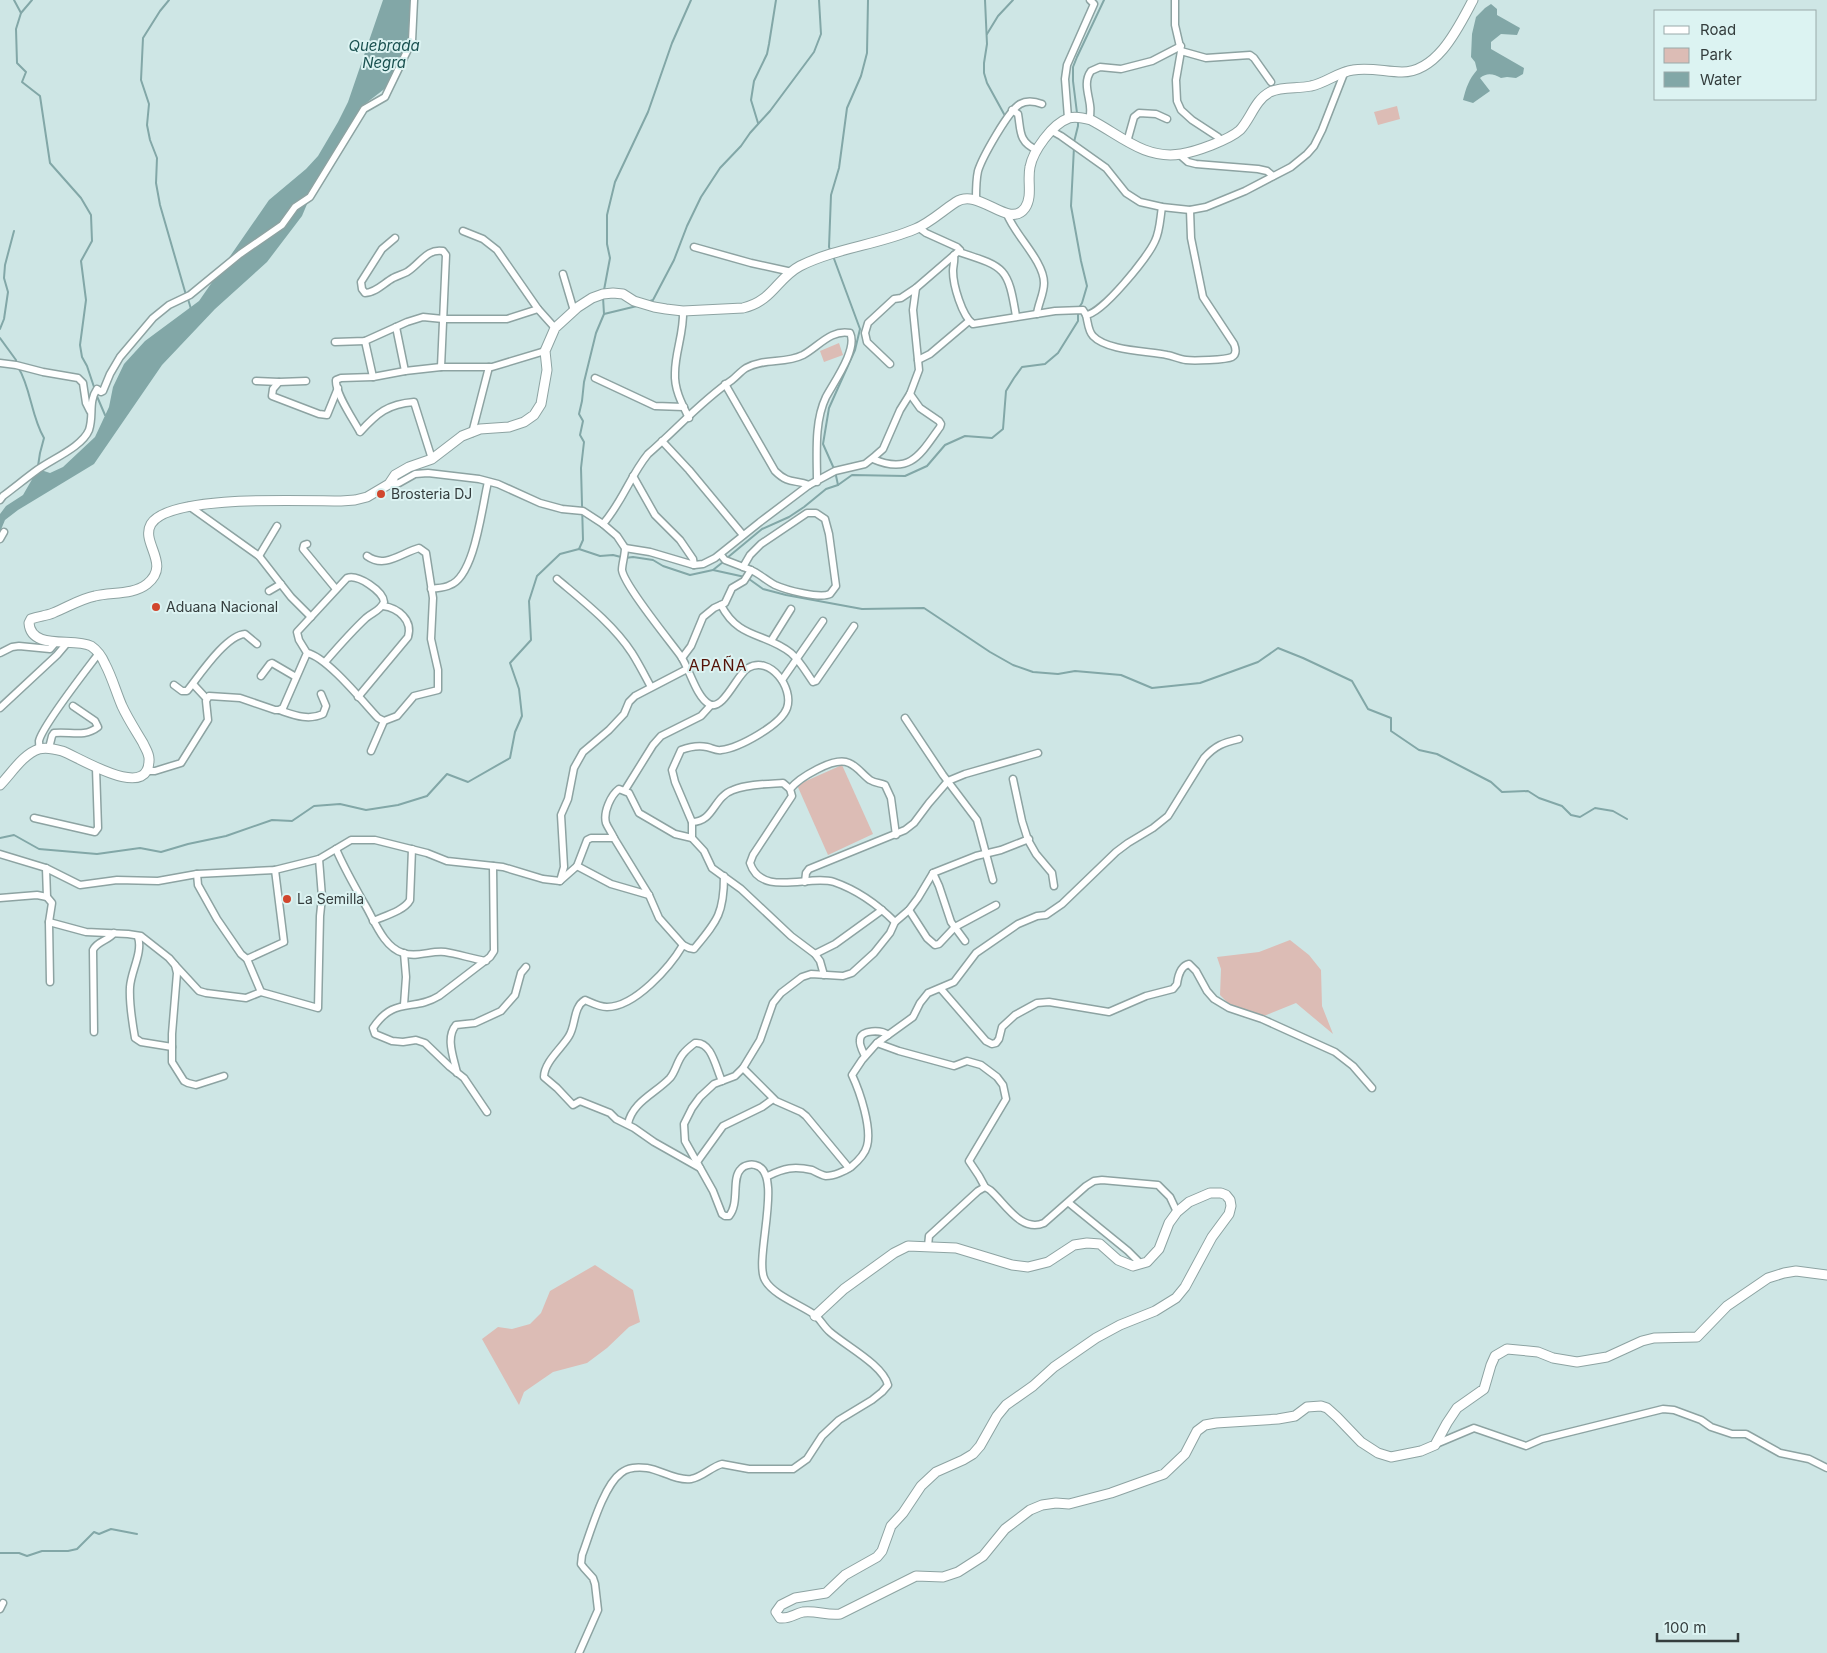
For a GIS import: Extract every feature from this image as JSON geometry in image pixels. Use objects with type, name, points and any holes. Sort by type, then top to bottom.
[{"type":"street","points":[[0,500],[38,469],[68,451],[83,438],[89,430],[92,413],[91,401],[95,392],[97,389],[101,392],[103,391],[110,374],[120,358],[153,318],[169,305],[187,297],[240,254],[282,225],[295,207],[310,197],[364,109],[385,97],[412,41],[414,0]]},
{"type":"street","points":[[1070,118],[1065,80],[1066,65],[1094,4],[1090,0]]},
{"type":"street","points":[[1175,0],[1175,25],[1181,48],[1176,80],[1179,105],[1192,120],[1221,141]]},
{"type":"street","points":[[389,484],[395,475],[409,467],[432,459],[462,436],[480,429],[509,426],[524,422],[534,415],[541,404],[545,386],[547,362],[545,351],[555,328],[592,298],[603,294],[623,294],[634,301],[654,307],[684,311],[751,306],[770,294],[792,272],[815,259],[822,258],[833,252],[842,252],[874,243],[918,228],[962,198],[976,199],[1007,214],[1017,213],[1025,208],[1030,194],[1028,177],[1037,150],[1052,131],[1070,118],[1086,118],[1140,149],[1153,153],[1180,155],[1221,141],[1239,130],[1258,102],[1268,93],[1284,89],[1314,86],[1345,71],[1367,68],[1405,72],[1423,66],[1448,44],[1473,0]]},
{"type":"street","points":[[1086,118],[1091,108],[1087,80],[1091,71],[1100,67],[1122,69],[1152,61],[1181,48],[1206,58],[1250,55],[1271,82]]},
{"type":"street","points":[[1052,131],[1106,168],[1126,193],[1140,202],[1190,210],[1223,201],[1291,168],[1314,146],[1345,71]]},
{"type":"street","points":[[976,199],[981,164],[991,143],[1012,110],[1020,104],[1031,101],[1042,104]]},
{"type":"street","points":[[1012,110],[1018,114],[1021,137],[1037,150]]},
{"type":"street","points":[[1127,142],[1134,117],[1139,113],[1156,114],[1168,119]]},
{"type":"street","points":[[1180,155],[1188,162],[1196,164],[1258,169],[1267,171],[1273,176]]},
{"type":"street","points":[[1086,315],[1094,313],[1104,304],[1132,274],[1149,251],[1159,230],[1162,207]]},
{"type":"street","points":[[918,228],[959,249],[954,278],[962,307],[969,321],[973,324],[1016,316],[1078,309],[1083,310],[1086,315],[1092,336],[1118,348],[1167,355],[1184,360],[1222,360],[1233,356],[1236,351],[1234,344],[1210,310],[1204,297],[1191,238],[1190,210]]},
{"type":"street","points":[[1007,214],[1011,224],[1028,248],[1044,278],[1044,288],[1038,304],[1037,314]]},
{"type":"street","points":[[463,231],[484,239],[497,250],[538,309],[555,328]]},
{"type":"street","points":[[394,238],[382,249],[361,282],[362,289],[365,293],[370,293],[407,272],[431,252],[443,251],[446,255],[441,367]]},
{"type":"street","points":[[694,247],[792,272]]},
{"type":"street","points":[[890,364],[867,342],[865,333],[868,323],[894,299],[901,298],[916,288],[957,254]]},
{"type":"street","points":[[957,254],[992,263],[1004,273],[1010,284],[1016,316]]},
{"type":"street","points":[[563,274],[574,311]]},
{"type":"street","points":[[625,548],[650,552],[694,565],[703,564],[721,555],[743,535],[809,485],[835,471],[866,464],[873,459],[883,449],[900,410],[918,376],[912,310],[916,288]]},
{"type":"street","points":[[335,342],[365,341],[422,317],[443,319],[507,318],[538,309]]},
{"type":"street","points":[[684,311],[682,336],[674,373],[676,384],[689,418]]},
{"type":"street","points":[[918,360],[930,354],[969,321]]},
{"type":"street","points":[[396,327],[405,371]]},
{"type":"street","points":[[603,524],[619,504],[633,476],[648,454],[725,384],[746,368],[758,363],[792,359],[830,336],[846,332],[850,333],[852,337],[851,347],[825,398],[821,411],[817,440],[817,482]]},
{"type":"street","points":[[365,341],[373,377]]},
{"type":"street","points":[[432,459],[414,402],[406,402],[376,414],[360,432],[338,388],[336,381],[338,378],[373,377],[441,367],[489,367],[545,351]]},
{"type":"street","points":[[0,363],[78,378],[82,383],[88,409],[92,413]]},
{"type":"street","points":[[472,433],[489,367]]},
{"type":"street","points":[[594,378],[655,406],[684,407]]},
{"type":"street","points":[[256,382],[306,381]]},
{"type":"street","points":[[279,382],[272,393],[274,398],[327,415],[338,388]]},
{"type":"street","points":[[725,384],[775,471],[780,477],[793,483],[809,485]]},
{"type":"street","points":[[873,459],[892,465],[902,465],[914,461],[940,427],[941,424],[920,408],[910,394]]},
{"type":"street","points":[[662,441],[689,470],[743,535]]},
{"type":"street","points":[[147,771],[148,752],[122,707],[105,663],[99,653],[89,645],[56,642],[36,636],[29,628],[31,619],[53,613],[77,601],[94,596],[131,591],[148,583],[155,571],[157,562],[148,534],[150,526],[158,517],[189,506],[235,501],[356,500],[367,497],[389,484],[399,482],[415,474],[428,473],[498,484],[540,503],[562,509],[583,511],[603,524],[617,536],[625,548],[622,570],[629,585],[682,658],[701,695],[711,705]]},
{"type":"street","points":[[633,476],[655,515],[680,540],[694,559],[694,565]]},
{"type":"street","points":[[431,588],[450,585],[460,578],[466,570],[473,550],[488,482]]},
{"type":"street","points":[[189,506],[259,556],[296,603],[311,618]]},
{"type":"street","points":[[721,555],[726,560],[782,588],[817,596],[830,594],[836,586],[836,573],[825,519],[816,512],[808,513],[761,544],[750,554],[743,567]]},
{"type":"street","points":[[259,556],[277,526]]},
{"type":"street","points":[[0,539],[4,532]]},
{"type":"street","points":[[307,544],[303,549],[336,589]]},
{"type":"street","points":[[368,556],[373,560],[384,562],[410,550],[419,548],[426,552],[431,588],[431,639],[438,670],[438,690],[414,696],[397,716],[384,721],[371,751]]},
{"type":"street","points":[[682,658],[691,646],[703,617],[725,602],[732,588],[744,581],[751,571]]},
{"type":"street","points":[[325,662],[368,616],[382,606],[384,601],[383,597],[366,582],[356,577],[347,578],[297,632],[299,640],[307,653],[313,654],[325,662],[378,718],[384,721]]},
{"type":"street","points":[[557,579],[587,604],[608,625],[631,652],[651,687]]},
{"type":"street","points":[[269,592],[281,584]]},
{"type":"street","points":[[721,605],[730,619],[741,628],[751,635],[770,641],[797,659],[813,682],[816,682],[854,626]]},
{"type":"street","points":[[358,697],[408,637],[410,631],[408,622],[399,612],[392,607],[382,606]]},
{"type":"street","points":[[770,641],[791,609]]},
{"type":"street","points":[[782,680],[823,621]]},
{"type":"street","points":[[174,685],[182,691],[187,690],[227,643],[235,637],[245,634],[257,644]]},
{"type":"street","points":[[0,653],[19,646],[50,649],[56,642]]},
{"type":"street","points":[[0,708],[57,656],[68,642]]},
{"type":"street","points":[[99,653],[48,724],[39,740],[44,748],[74,756],[96,768],[124,777],[140,776],[147,771],[154,771],[181,763],[208,720],[206,698],[193,684]]},
{"type":"street","points":[[280,710],[285,703],[307,653]]},
{"type":"street","points":[[261,676],[272,663],[296,677]]},
{"type":"street","points":[[625,790],[653,745],[661,736],[700,716],[711,705],[720,703],[746,668],[754,666],[766,667],[775,672],[782,680],[788,696],[786,711],[777,720],[752,738],[731,748],[719,750],[689,747],[681,750],[672,770],[675,782],[692,822],[692,838]]},
{"type":"street","points":[[560,881],[564,867],[561,815],[568,799],[574,768],[583,752],[609,730],[624,714],[629,702],[635,696],[687,669]]},
{"type":"street","points":[[206,698],[212,696],[240,698],[300,717],[316,718],[323,714],[326,706],[321,694]]},
{"type":"street","points":[[0,785],[24,759],[44,748],[54,734],[81,734],[94,730],[98,726],[95,720],[73,706]]},
{"type":"street","points":[[905,718],[948,782],[977,820],[993,880]]},
{"type":"street","points":[[768,1176],[785,1168],[810,1170],[826,1176],[850,1168],[862,1155],[867,1146],[864,1109],[852,1076],[865,1056],[877,1043],[913,1017],[924,996],[954,982],[971,958],[981,949],[1018,924],[1046,914],[1062,904],[1128,843],[1161,823],[1168,816],[1200,763],[1210,751],[1219,744],[1239,739]]},
{"type":"street","points":[[805,882],[806,873],[809,869],[905,830],[914,823],[948,782],[964,774],[1038,753]]},
{"type":"street","points":[[790,789],[796,782],[828,763],[841,761],[850,763],[870,780],[886,785],[891,798],[896,835]]},
{"type":"street","points":[[34,818],[95,832],[98,828],[96,768]]},
{"type":"street","points":[[1013,779],[1024,829],[1033,850],[1052,873],[1054,886]]},
{"type":"street","points":[[692,822],[701,822],[722,796],[732,790],[752,785],[783,783],[790,789],[792,796],[753,855],[750,863],[756,874],[763,879],[780,883],[833,881],[858,894],[882,910],[894,922]]},
{"type":"street","points":[[724,876],[721,912],[694,949],[683,945],[659,918],[649,895],[606,822],[611,797],[619,789],[625,790],[629,793],[639,813],[675,834],[692,838],[704,851],[712,868],[724,876],[741,889],[791,936],[815,954],[820,961],[824,975]]},
{"type":"street","points":[[0,854],[46,868],[80,885],[116,880],[158,881],[197,874],[274,870],[319,859],[351,840],[361,839],[375,840],[412,849],[447,861],[517,870],[543,879],[560,881],[577,866],[587,840],[591,838],[614,838]]},
{"type":"street","points":[[579,1653],[598,1610],[595,1584],[593,1578],[582,1564],[582,1556],[606,1494],[614,1479],[621,1472],[636,1467],[648,1468],[686,1479],[702,1476],[722,1464],[749,1469],[793,1469],[807,1459],[822,1436],[839,1420],[872,1400],[886,1388],[887,1381],[877,1366],[832,1334],[816,1316],[772,1288],[765,1280],[762,1266],[767,1228],[768,1176],[756,1165],[748,1165],[741,1169],[738,1174],[735,1205],[729,1216],[722,1214],[701,1169],[685,1141],[684,1124],[692,1108],[700,1097],[714,1084],[735,1076],[743,1068],[760,1040],[773,1003],[781,993],[802,977],[811,974],[843,976],[852,973],[874,953],[890,933],[894,922],[909,910],[933,873],[985,853],[1002,850],[1028,839]]},
{"type":"street","points":[[336,849],[344,870],[366,905],[378,930],[394,948],[404,954],[444,952],[486,961]]},
{"type":"street","points":[[373,921],[403,907],[410,900],[412,849]]},
{"type":"street","points":[[49,922],[86,932],[141,936],[163,952],[199,991],[246,998],[261,992],[318,1008],[322,897],[319,859]]},
{"type":"street","points":[[487,1112],[464,1078],[422,1041],[392,1041],[375,1034],[373,1028],[383,1014],[395,1008],[432,1000],[486,961],[494,951],[493,866]]},
{"type":"street","points":[[577,866],[611,884],[649,895]]},
{"type":"street","points":[[46,868],[47,896],[52,903],[49,922],[50,982]]},
{"type":"street","points":[[247,959],[284,942],[274,870]]},
{"type":"street","points":[[933,873],[948,916],[965,942]]},
{"type":"street","points":[[197,874],[198,885],[217,919],[241,954],[247,959],[261,992]]},
{"type":"street","points":[[0,898],[47,896]]},
{"type":"street","points":[[909,910],[927,938],[935,946],[955,927],[996,905]]},
{"type":"street","points":[[815,954],[835,944],[882,910]]},
{"type":"street","points":[[94,1032],[93,950],[97,945],[109,940],[114,934]]},
{"type":"street","points":[[138,937],[140,942],[130,985],[130,1002],[135,1038],[141,1042],[172,1046]]},
{"type":"street","points":[[683,945],[677,956],[660,974],[630,1000],[608,1008],[585,1000],[582,1002],[578,1007],[571,1034],[544,1071],[544,1077],[573,1105],[580,1101],[610,1113],[616,1119],[628,1124],[701,1169]]},
{"type":"street","points":[[404,954],[406,977],[404,1005]]},
{"type":"street","points":[[941,989],[986,1041],[996,1044],[1002,1027],[1015,1015],[1037,1003],[1049,1002],[1109,1012],[1146,996],[1173,989],[1178,984],[1182,967],[1189,964],[1193,966],[1206,991],[1214,999],[1229,1008],[1262,1019],[1335,1052],[1353,1066],[1372,1088]]},
{"type":"street","points":[[174,965],[177,974],[172,1034],[172,1062],[184,1081],[188,1083],[196,1085],[224,1076]]},
{"type":"street","points":[[458,1073],[450,1040],[452,1030],[456,1025],[475,1023],[501,1011],[515,995],[521,973],[526,966]]},
{"type":"street","points":[[865,1056],[860,1039],[862,1035],[868,1032],[884,1032],[888,1035]]},
{"type":"street","points":[[628,1124],[629,1118],[634,1111],[670,1078],[676,1070],[682,1055],[695,1043],[701,1043],[707,1047],[722,1081]]},
{"type":"street","points":[[877,1043],[954,1066],[967,1061],[981,1065],[997,1077],[1002,1085],[1006,1099],[969,1161],[985,1187],[999,1197],[1019,1219],[1027,1224],[1034,1226],[1044,1223],[1094,1181],[1102,1180],[1158,1184],[1170,1197],[1177,1212]]},
{"type":"street","points":[[743,1068],[773,1099],[806,1116],[850,1168]]},
{"type":"street","points":[[697,1162],[722,1126],[762,1107],[773,1099]]},
{"type":"street","points":[[928,1246],[929,1236],[978,1190],[985,1187]]},
{"type":"street","points":[[816,1316],[844,1289],[894,1253],[908,1246],[956,1248],[1012,1265],[1028,1267],[1048,1262],[1074,1245],[1100,1244],[1110,1255],[1125,1264],[1133,1266],[1146,1262],[1159,1248],[1169,1222],[1177,1212],[1198,1197],[1210,1192],[1221,1193],[1230,1200],[1229,1214],[1212,1237],[1185,1287],[1176,1298],[1155,1311],[1120,1325],[1096,1338],[1054,1367],[1033,1386],[1016,1397],[997,1416],[980,1446],[972,1454],[936,1472],[921,1486],[891,1526],[882,1552],[877,1558],[845,1575],[826,1593],[795,1598],[780,1605],[777,1609],[777,1616],[780,1618],[787,1619],[807,1612],[830,1616],[840,1614],[916,1576],[943,1577],[958,1572],[983,1556],[1005,1529],[1030,1510],[1042,1505],[1069,1504],[1111,1493],[1164,1474],[1185,1454],[1197,1431],[1205,1425],[1278,1420],[1295,1416],[1307,1407],[1314,1405],[1327,1408],[1361,1442],[1391,1457],[1421,1451],[1474,1428],[1526,1446],[1542,1439],[1663,1409],[1674,1410],[1701,1420],[1711,1427],[1732,1434],[1746,1434],[1780,1453],[1809,1459],[1827,1468]]},
{"type":"street","points":[[1069,1203],[1128,1251],[1141,1264]]},
{"type":"street","points":[[1434,1445],[1457,1408],[1484,1388],[1496,1356],[1507,1349],[1538,1352],[1553,1358],[1577,1362],[1606,1357],[1642,1341],[1654,1338],[1698,1337],[1727,1306],[1768,1278],[1796,1271],[1827,1275]]},
{"type":"green space","points":[[1397,106],[1400,119],[1378,125],[1374,112]]},
{"type":"green space","points":[[839,343],[843,355],[824,362],[820,351]]},
{"type":"green space","points":[[842,765],[873,834],[828,855],[797,785]]},
{"type":"green space","points":[[1290,940],[1309,955],[1321,970],[1322,1006],[1333,1034],[1296,1003],[1259,1018],[1235,1010],[1220,995],[1221,969],[1217,957],[1259,952]]},
{"type":"green space","points":[[595,1265],[633,1290],[640,1322],[629,1327],[607,1348],[587,1363],[553,1372],[524,1392],[519,1405],[482,1339],[498,1327],[512,1329],[530,1324],[541,1313],[550,1291]]},
{"type":"water","name":"Quebrada Negra","points":[[383,0],[413,0],[409,34],[402,63],[387,87],[361,107],[331,165],[310,197],[302,216],[267,262],[215,309],[162,365],[94,464],[18,510],[5,520],[0,532],[0,514],[6,506],[23,495],[38,469],[50,473],[63,467],[95,437],[109,407],[113,387],[124,364],[145,341],[199,301],[269,200],[306,169],[318,156],[348,102]]},
{"type":"water","points":[[1491,4],[1497,9],[1497,15],[1520,28],[1517,35],[1501,34],[1491,42],[1491,49],[1524,68],[1523,74],[1516,78],[1501,78],[1490,74],[1483,76],[1480,78],[1490,91],[1473,103],[1463,100],[1468,84],[1477,70],[1475,62],[1471,57],[1472,34],[1476,17]]},
{"type":"waterway","points":[[14,0],[21,13],[16,29],[17,63],[26,72],[22,82],[40,96],[50,163],[81,198],[91,215],[92,241],[81,261],[86,300],[80,345],[82,357],[95,390]]},
{"type":"waterway","points":[[21,13],[32,0]]},
{"type":"waterway","points":[[169,0],[143,38],[141,80],[149,104],[147,125],[157,158],[156,183],[160,205],[186,295]]},
{"type":"waterway","points":[[604,290],[610,258],[607,244],[607,215],[615,182],[648,112],[672,43],[691,0]]},
{"type":"waterway","points":[[758,123],[751,100],[754,81],[767,54],[776,0]]},
{"type":"waterway","points":[[650,301],[653,300],[674,260],[701,197],[720,168],[770,111],[814,52],[821,34],[819,0]]},
{"type":"waterway","points":[[831,252],[829,247],[831,195],[839,168],[847,108],[861,76],[867,53],[868,0]]},
{"type":"waterway","points":[[985,0],[987,44],[984,73],[987,83],[1004,114]]},
{"type":"waterway","points":[[987,34],[998,16],[1013,0]]},
{"type":"waterway","points":[[1077,113],[1073,67],[1104,0]]},
{"type":"waterway","points":[[1074,142],[1078,120]]},
{"type":"waterway","points":[[727,558],[762,529],[789,517],[826,489],[838,485],[852,475],[905,476],[927,466],[945,445],[965,436],[992,438],[1003,429],[1006,391],[1022,367],[1045,364],[1058,353],[1078,321],[1078,309],[1082,303],[1087,286],[1071,206],[1074,147]]},
{"type":"waterway","points":[[0,329],[4,319],[8,292],[4,278],[5,265],[14,231]]},
{"type":"waterway","points":[[833,256],[860,329],[855,350],[829,408],[823,444],[835,471],[838,485]]},
{"type":"waterway","points":[[579,549],[583,540],[581,468],[584,442],[580,435],[583,421],[579,414],[584,382],[596,333],[604,314],[603,297]]},
{"type":"waterway","points":[[188,299],[191,309]]},
{"type":"waterway","points":[[604,314],[637,306]]},
{"type":"waterway","points":[[0,338],[16,360],[16,363]]},
{"type":"waterway","points":[[18,367],[26,384],[36,421],[44,438],[38,466]]},
{"type":"waterway","points":[[96,394],[105,415]]},
{"type":"waterway","points":[[0,838],[14,835],[39,849],[97,854],[140,848],[161,852],[226,836],[272,820],[292,821],[314,806],[340,804],[366,810],[398,805],[427,796],[447,774],[468,782],[510,758],[515,732],[522,716],[519,689],[510,663],[531,640],[529,601],[537,576],[560,554],[579,549],[600,556],[613,555],[653,560],[663,566],[690,575],[713,570],[723,562]]},
{"type":"waterway","points":[[713,570],[745,577]]},
{"type":"waterway","points":[[749,579],[763,589],[862,609],[924,608],[1013,665],[1033,672],[1058,674],[1075,671],[1121,675],[1152,688],[1200,683],[1258,662],[1278,648],[1352,681],[1368,709],[1391,718],[1391,731],[1419,750],[1437,754],[1491,782],[1502,792],[1528,791],[1539,798],[1562,806],[1571,815],[1580,817],[1595,808],[1613,811],[1627,819]]},
{"type":"waterway","points":[[0,1553],[19,1553],[27,1556],[42,1551],[68,1551],[77,1549],[94,1532],[99,1534],[111,1529],[137,1534]]},
{"type":"place","name":"Brosteria DJ","points":[[381,494]]},
{"type":"place","name":"Aduana Nacional","points":[[156,607]]},
{"type":"place","name":"La Semilla","points":[[287,899]]},
{"type":"district","name":"APAÑA","points":[[718,665]]}]
